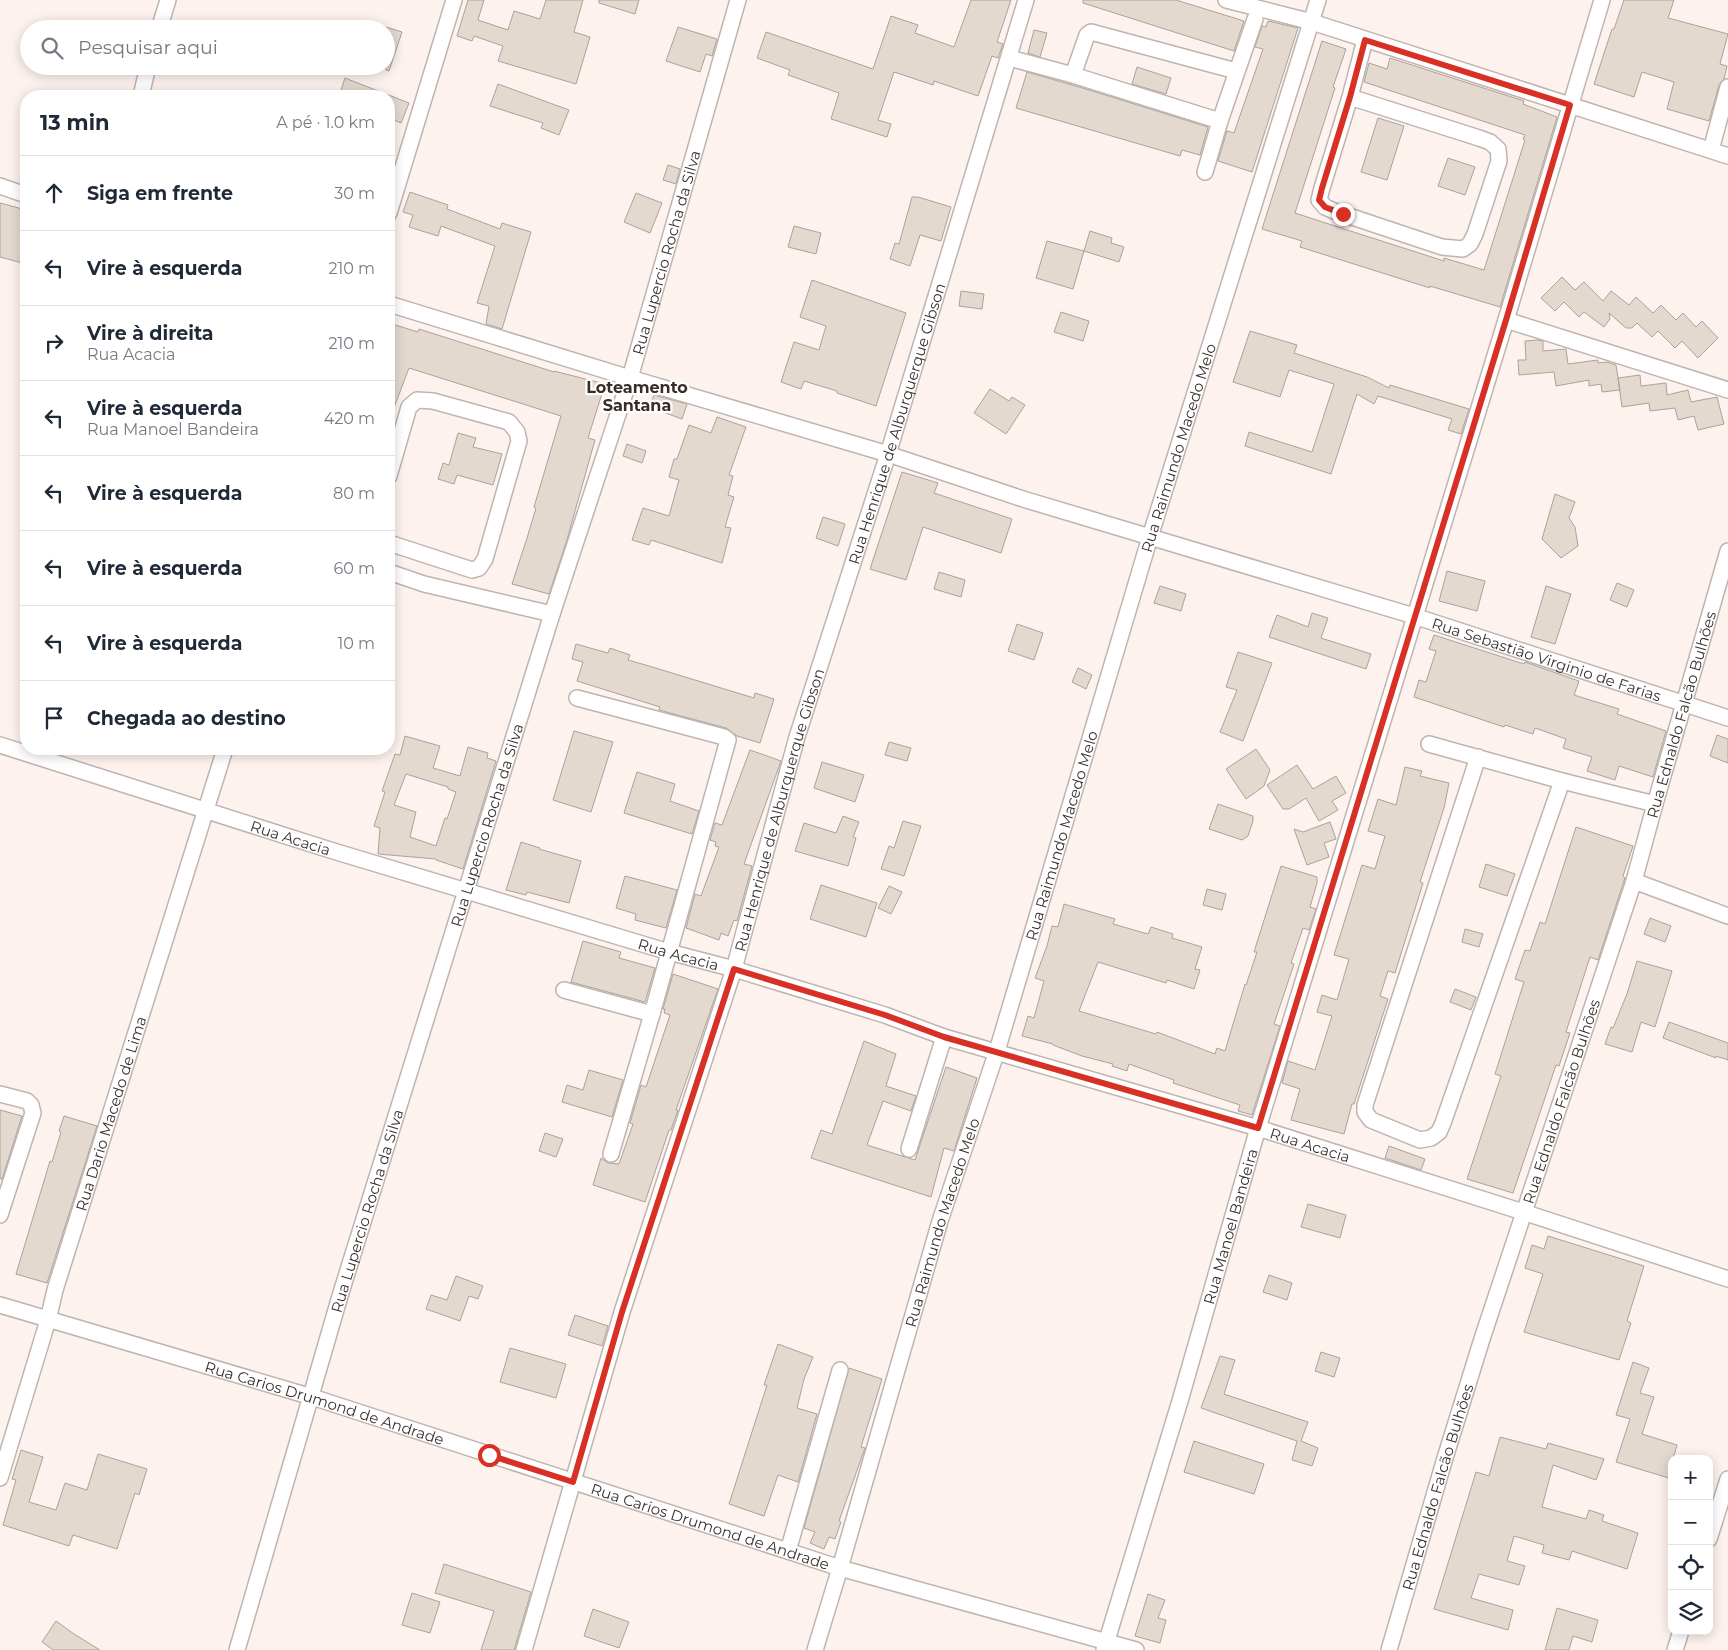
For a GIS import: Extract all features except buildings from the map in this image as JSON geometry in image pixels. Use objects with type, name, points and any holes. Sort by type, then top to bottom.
[{"type":"street","points":[[162,20],[168,0]]},
{"type":"street","points":[[395,193],[454,0]]},
{"type":"street","name":"Rua Lupercio Rocha da Silva","points":[[237,1650],[343,1287],[468,890],[552,614],[630,378],[738,0]]},
{"type":"street","name":"Rua Henrique de Alburquerque Gibson","points":[[524,1650],[622,1312],[734,969],[797,737],[888,454],[1026,0]]},
{"type":"street","points":[[1229,0],[1312,22],[1728,156]]},
{"type":"street","name":"Rua Raimundo Macedo Melo","points":[[815,1650],[940,1221],[997,1052],[1150,537],[1318,0]]},
{"type":"street","name":"Rua Manoel Bandeira","points":[[1106,1646],[1180,1401],[1258,1128],[1506,320],[1602,0]]},
{"type":"street","points":[[1205,172],[1236,71],[1255,19]]},
{"type":"street","points":[[1073,75],[1087,35],[1091,32],[1236,71]]},
{"type":"street","points":[[1350,97],[1490,142],[1498,149],[1499,161],[1470,244],[1463,249],[1442,247],[1334,211],[1325,207],[1319,200],[1365,40]]},
{"type":"street","points":[[1009,58],[1073,75],[1220,121]]},
{"type":"street","points":[[142,90],[146,75]]},
{"type":"street","points":[[1711,150],[1728,87]]},
{"type":"street","points":[[0,186],[20,192]]},
{"type":"street","name":"Rua Sebastião Virginio de Farias","points":[[395,306],[888,454],[1023,499],[1414,616],[1683,705],[1728,718]]},
{"type":"street","points":[[1506,320],[1728,390]]},
{"type":"street","points":[[395,455],[409,407],[417,400],[433,401],[508,422],[517,432],[519,441],[482,564],[472,570],[395,545]]},
{"type":"street","name":"Rua Ednaldo Falcão Bulhões","points":[[1389,1650],[1445,1458],[1524,1212],[1634,881],[1728,551]]},
{"type":"street","points":[[424,584],[428,556]]},
{"type":"street","points":[[395,574],[424,584],[552,614]]},
{"type":"street","points":[[577,698],[724,737],[728,740],[611,1154]]},
{"type":"street","points":[[1429,744],[1562,781],[1655,804]]},
{"type":"street","name":"Rua Acacia","points":[[0,745],[20,751]]},
{"type":"street","name":"Rua Acacia","points":[[31,755],[206,811],[669,952],[734,969],[885,1015],[944,1037],[1258,1128],[1728,1279]]},
{"type":"street","name":"Rua Dario Macedo de Lima","points":[[0,1478],[48,1320],[55,1290],[222,755]]},
{"type":"street","points":[[1478,757],[1365,1105],[1365,1112],[1371,1120],[1420,1140],[1431,1138],[1438,1132],[1443,1122],[1562,781]]},
{"type":"street","points":[[1634,881],[1728,916]]},
{"type":"street","points":[[564,990],[652,1014]]},
{"type":"street","points":[[909,1150],[944,1037]]},
{"type":"street","points":[[0,1094],[27,1101],[31,1104],[33,1113],[0,1215]]},
{"type":"street","name":"Rua Carios Drumond de Andrade","points":[[0,1305],[312,1397],[840,1568],[1106,1646],[1136,1650]]},
{"type":"street","points":[[788,1551],[840,1370]]},
{"type":"street","points":[[1713,1527],[1728,1479]]},
{"type":"street","points":[[1675,1650],[1680,1635]]},
{"type":"district","name":"Loteamento Santana","points":[[637,396]]},
{"type":"route","points":[[489,1455],[573,1482],[622,1312],[734,969],[885,1015],[944,1037],[1258,1128],[1506,320],[1570,105],[1365,40],[1319,200],[1325,207],[1343,214]]}]
